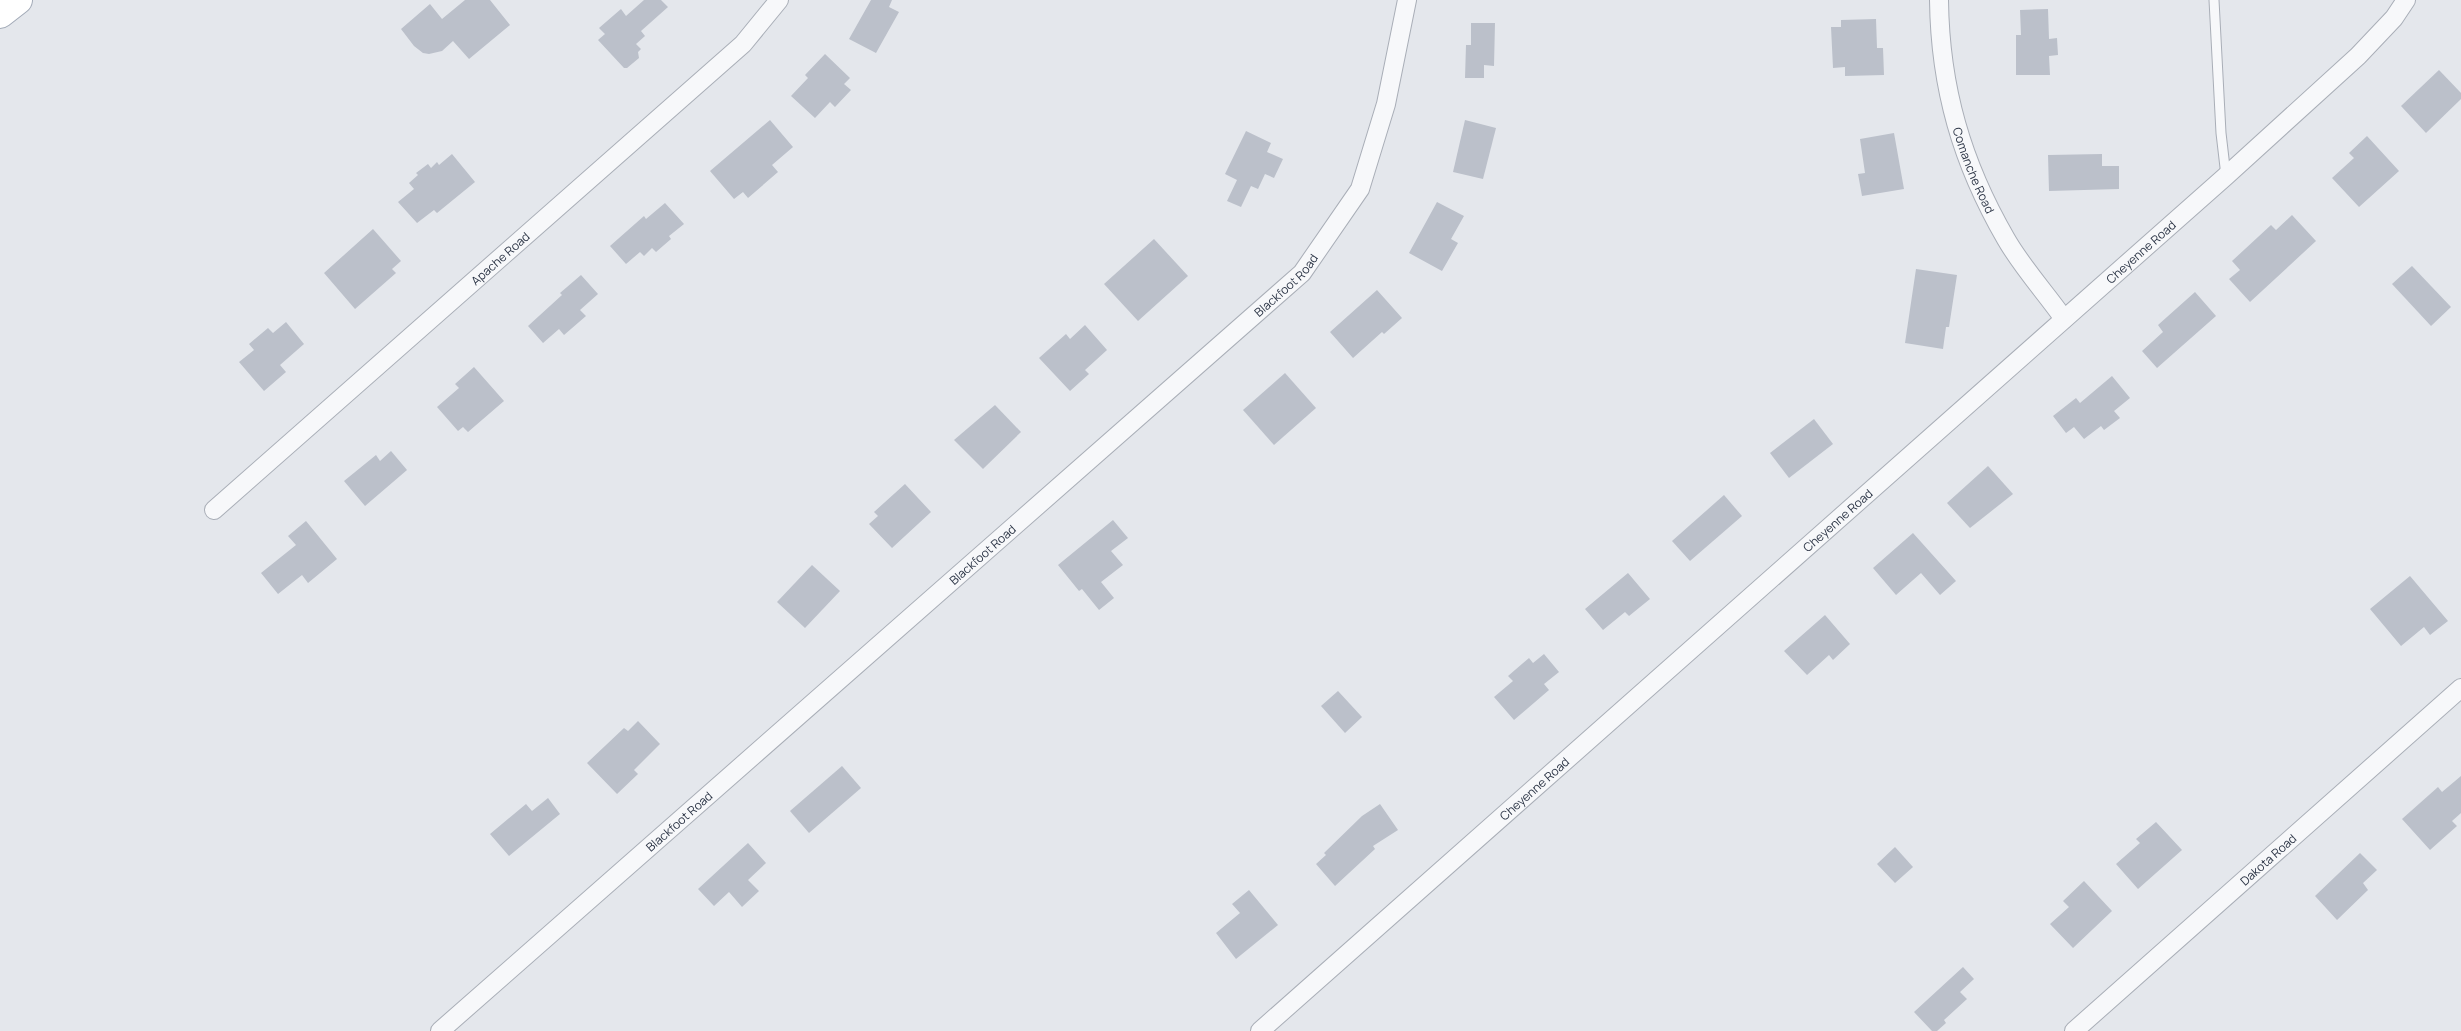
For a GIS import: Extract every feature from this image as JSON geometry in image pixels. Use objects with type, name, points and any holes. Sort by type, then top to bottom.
[{"type":"main road","points":[[0,14],[18,0]]},
{"type":"street","name":"Apache Road","points":[[214,510],[743,44],[779,0]]},
{"type":"street","name":"Blackfoot Road","points":[[440,1031],[1302,273],[1360,189],[1386,104],[1408,0]]},
{"type":"street","name":"Comanche Road","points":[[1939,0],[1944,72],[1956,129],[1976,182],[2007,240],[2064,319]]},
{"type":"street","name":"Cheyenne Road","points":[[1260,1031],[2226,176],[2358,56],[2394,18],[2406,0]]},
{"type":"street","name":"Dakota Road","points":[[2074,1031],[2461,688]]},
{"type":"lane","points":[[2214,0],[2221,133],[2226,176]]},
{"type":"building","points":[[465,0],[490,0],[510,25],[469,59],[453,41],[442,51],[429,54],[423,53],[414,46],[401,29],[430,4],[442,19]]},
{"type":"building","points":[[644,0],[661,0],[668,7],[641,31],[645,36],[636,44],[641,49],[638,52],[639,58],[627,68],[624,68],[598,40],[605,34],[599,28],[621,9],[626,16]]},
{"type":"building","points":[[871,0],[892,0],[889,7],[899,12],[876,53],[849,39]]},
{"type":"building","points":[[2048,9],[2049,39],[2057,38],[2058,55],[2049,56],[2050,75],[2016,75],[2016,35],[2021,35],[2020,10]]},
{"type":"building","points":[[1876,19],[1877,48],[1883,48],[1884,75],[1845,76],[1845,67],[1833,68],[1831,27],[1841,27],[1841,20]]},
{"type":"building","points":[[1471,23],[1495,23],[1494,66],[1484,65],[1484,78],[1465,78],[1466,45],[1471,45]]},
{"type":"building","points":[[825,54],[850,78],[844,84],[851,90],[835,107],[830,102],[815,118],[791,96],[808,78],[805,75]]},
{"type":"building","points":[[2439,70],[2461,93],[2461,99],[2426,133],[2401,106]]},
{"type":"building","points":[[770,120],[793,147],[772,165],[778,172],[748,198],[743,192],[734,199],[710,171]]},
{"type":"building","points":[[1465,120],[1496,128],[1483,179],[1453,172]]},
{"type":"building","points":[[1246,131],[1271,143],[1267,152],[1283,159],[1274,178],[1265,174],[1258,189],[1251,186],[1241,207],[1227,201],[1237,180],[1225,174]]},
{"type":"building","points":[[1894,133],[1904,189],[1862,196],[1858,174],[1865,173],[1860,139]]},
{"type":"building","points":[[2367,136],[2399,171],[2359,207],[2332,178],[2354,158],[2349,153]]},
{"type":"building","points":[[452,154],[475,182],[437,213],[434,210],[417,223],[398,202],[414,189],[409,183],[418,175],[416,173],[428,164],[431,168],[437,162],[439,165]]},
{"type":"building","points":[[2102,154],[2102,166],[2119,166],[2119,189],[2049,191],[2048,155]]},
{"type":"building","points":[[1437,202],[1464,216],[1451,239],[1458,243],[1442,271],[1409,253]]},
{"type":"building","points":[[665,203],[684,224],[669,236],[671,239],[656,252],[652,248],[644,256],[640,252],[626,264],[610,246],[644,216],[646,219]]},
{"type":"building","points":[[2292,215],[2316,241],[2250,302],[2229,279],[2240,270],[2232,261],[2271,225],[2276,230]]},
{"type":"building","points":[[373,229],[401,261],[392,269],[396,273],[355,309],[324,273]]},
{"type":"building","points":[[1154,239],[1188,276],[1138,321],[1104,284]]},
{"type":"building","points":[[2412,266],[2451,307],[2431,326],[2392,284]]},
{"type":"building","points":[[1916,269],[1957,275],[1949,327],[1946,327],[1943,349],[1905,343]]},
{"type":"building","points":[[581,275],[598,294],[580,310],[586,316],[564,335],[559,329],[543,343],[528,326],[562,295],[560,293]]},
{"type":"building","points":[[1377,290],[1402,318],[1384,334],[1382,332],[1353,358],[1330,332]]},
{"type":"building","points":[[2195,292],[2216,316],[2157,368],[2142,351],[2163,332],[2158,325]]},
{"type":"building","points":[[286,322],[304,344],[280,365],[286,372],[264,391],[239,362],[254,350],[249,344],[268,328],[273,333]]},
{"type":"building","points":[[1085,325],[1107,350],[1085,370],[1089,374],[1070,391],[1039,358],[1066,334],[1070,339]]},
{"type":"building","points":[[474,367],[504,401],[468,432],[463,427],[458,431],[437,407],[459,388],[455,384]]},
{"type":"building","points":[[1285,373],[1316,408],[1274,445],[1243,410]]},
{"type":"building","points":[[2112,376],[2130,398],[2114,411],[2120,418],[2104,430],[2101,426],[2084,439],[2074,427],[2066,433],[2053,416],[2076,398],[2080,403]]},
{"type":"building","points":[[995,405],[1021,432],[983,469],[954,440]]},
{"type":"building","points":[[1814,419],[1833,444],[1789,478],[1770,453]]},
{"type":"building","points":[[391,451],[407,470],[365,506],[344,481],[376,455],[380,461]]},
{"type":"building","points":[[1988,466],[2013,494],[1970,528],[1947,503]]},
{"type":"building","points":[[905,484],[931,512],[892,548],[869,524],[878,516],[874,512]]},
{"type":"building","points":[[1724,495],[1742,516],[1690,561],[1672,541]]},
{"type":"building","points":[[1113,520],[1128,538],[1111,551],[1123,565],[1101,582],[1114,598],[1099,610],[1082,589],[1079,591],[1058,565]]},
{"type":"building","points":[[306,521],[337,559],[308,583],[302,575],[278,594],[261,573],[296,545],[288,536]]},
{"type":"building","points":[[1913,533],[1956,581],[1940,595],[1921,573],[1896,595],[1873,568]]},
{"type":"building","points":[[812,565],[840,591],[805,628],[777,602]]},
{"type":"building","points":[[1628,573],[1650,599],[1629,616],[1625,612],[1603,630],[1585,609]]},
{"type":"building","points":[[2410,576],[2448,621],[2430,635],[2424,627],[2401,646],[2370,609]]},
{"type":"building","points":[[1825,615],[1850,644],[1833,660],[1829,655],[1807,675],[1784,651]]},
{"type":"building","points":[[1544,654],[1559,672],[1544,684],[1549,690],[1514,720],[1494,697],[1513,681],[1508,676],[1529,658],[1533,663]]},
{"type":"building","points":[[1338,691],[1362,717],[1345,733],[1321,706]]},
{"type":"building","points":[[638,721],[660,744],[634,770],[638,774],[617,794],[587,763],[624,728],[628,731]]},
{"type":"building","points":[[842,766],[861,788],[809,833],[790,811]]},
{"type":"building","points":[[2461,776],[2461,813],[2452,821],[2457,826],[2430,850],[2402,819],[2438,787],[2442,792]]},
{"type":"building","points":[[548,798],[560,814],[509,856],[490,834],[526,804],[532,811]]},
{"type":"building","points":[[1380,804],[1398,830],[1373,846],[1375,849],[1335,886],[1316,864],[1326,855],[1324,853],[1362,816]]},
{"type":"building","points":[[2156,822],[2182,850],[2138,889],[2116,864],[2140,843],[2136,839]]},
{"type":"building","points":[[748,843],[766,863],[748,880],[759,891],[742,907],[729,892],[714,906],[698,889]]},
{"type":"building","points":[[1895,847],[1913,867],[1895,883],[1877,864]]},
{"type":"building","points":[[2360,853],[2377,870],[2363,883],[2368,890],[2337,920],[2315,896]]},
{"type":"building","points":[[2084,881],[2112,911],[2073,948],[2050,924],[2069,907],[2063,901]]},
{"type":"building","points":[[1249,890],[1278,925],[1236,959],[1216,933],[1240,913],[1232,904]]},
{"type":"building","points":[[1963,967],[1974,979],[1960,992],[1967,999],[1944,1020],[1946,1023],[1937,1031],[1932,1031],[1914,1012]]}]
